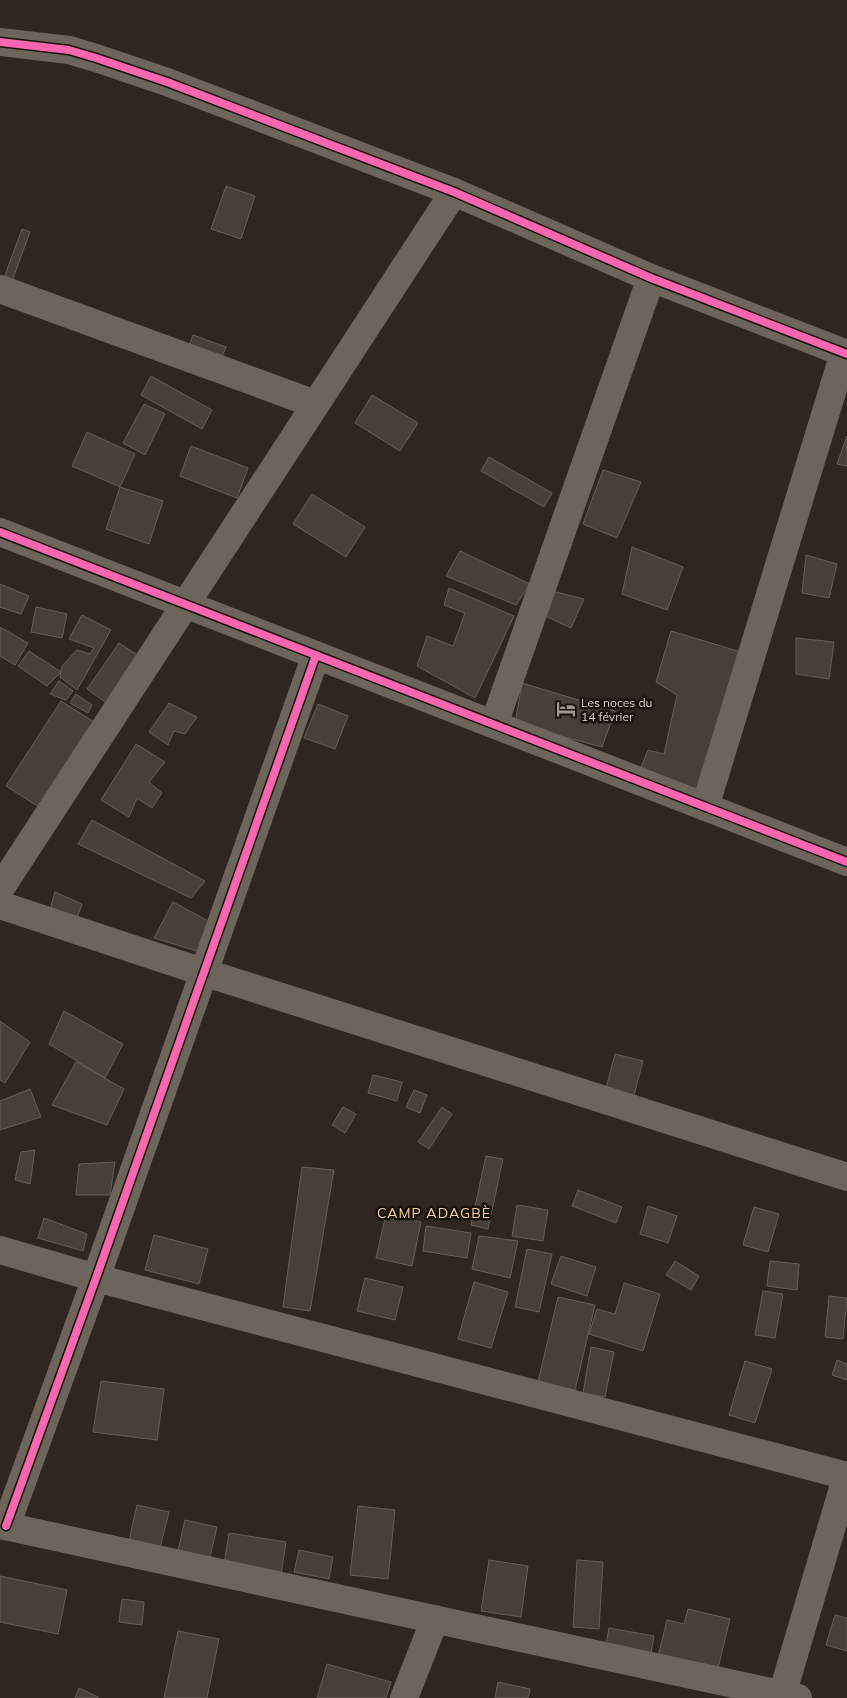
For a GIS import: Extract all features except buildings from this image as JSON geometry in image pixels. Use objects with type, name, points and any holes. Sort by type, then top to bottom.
[{"type":"street","points":[[0,42],[69,50],[168,82],[454,192],[651,278],[846,353],[705,806]]},
{"type":"street","points":[[0,889],[454,192]]},
{"type":"street","points":[[494,724],[651,278]]},
{"type":"street","points":[[0,289],[315,404]]},
{"type":"street","points":[[0,532],[847,862]]},
{"type":"street","points":[[0,1250],[96,1278],[847,1476],[790,1696],[3,1525],[96,1278],[316,655]]},
{"type":"street","points":[[0,905],[203,972],[847,1177]]},
{"type":"street","points":[[404,1698],[435,1619]]},
{"type":"cycle path","points":[[0,42],[69,50],[167,82],[454,192],[651,278],[847,354]]},
{"type":"cycle path","points":[[0,532],[847,862]]},
{"type":"cycle path","points":[[6,1526],[96,1278],[316,655]]},
{"type":"place","name":"Les noces du 14 février","points":[[566,709]]},
{"type":"district","name":"CAMP ADAGBÈ","points":[[434,1213]]}]
